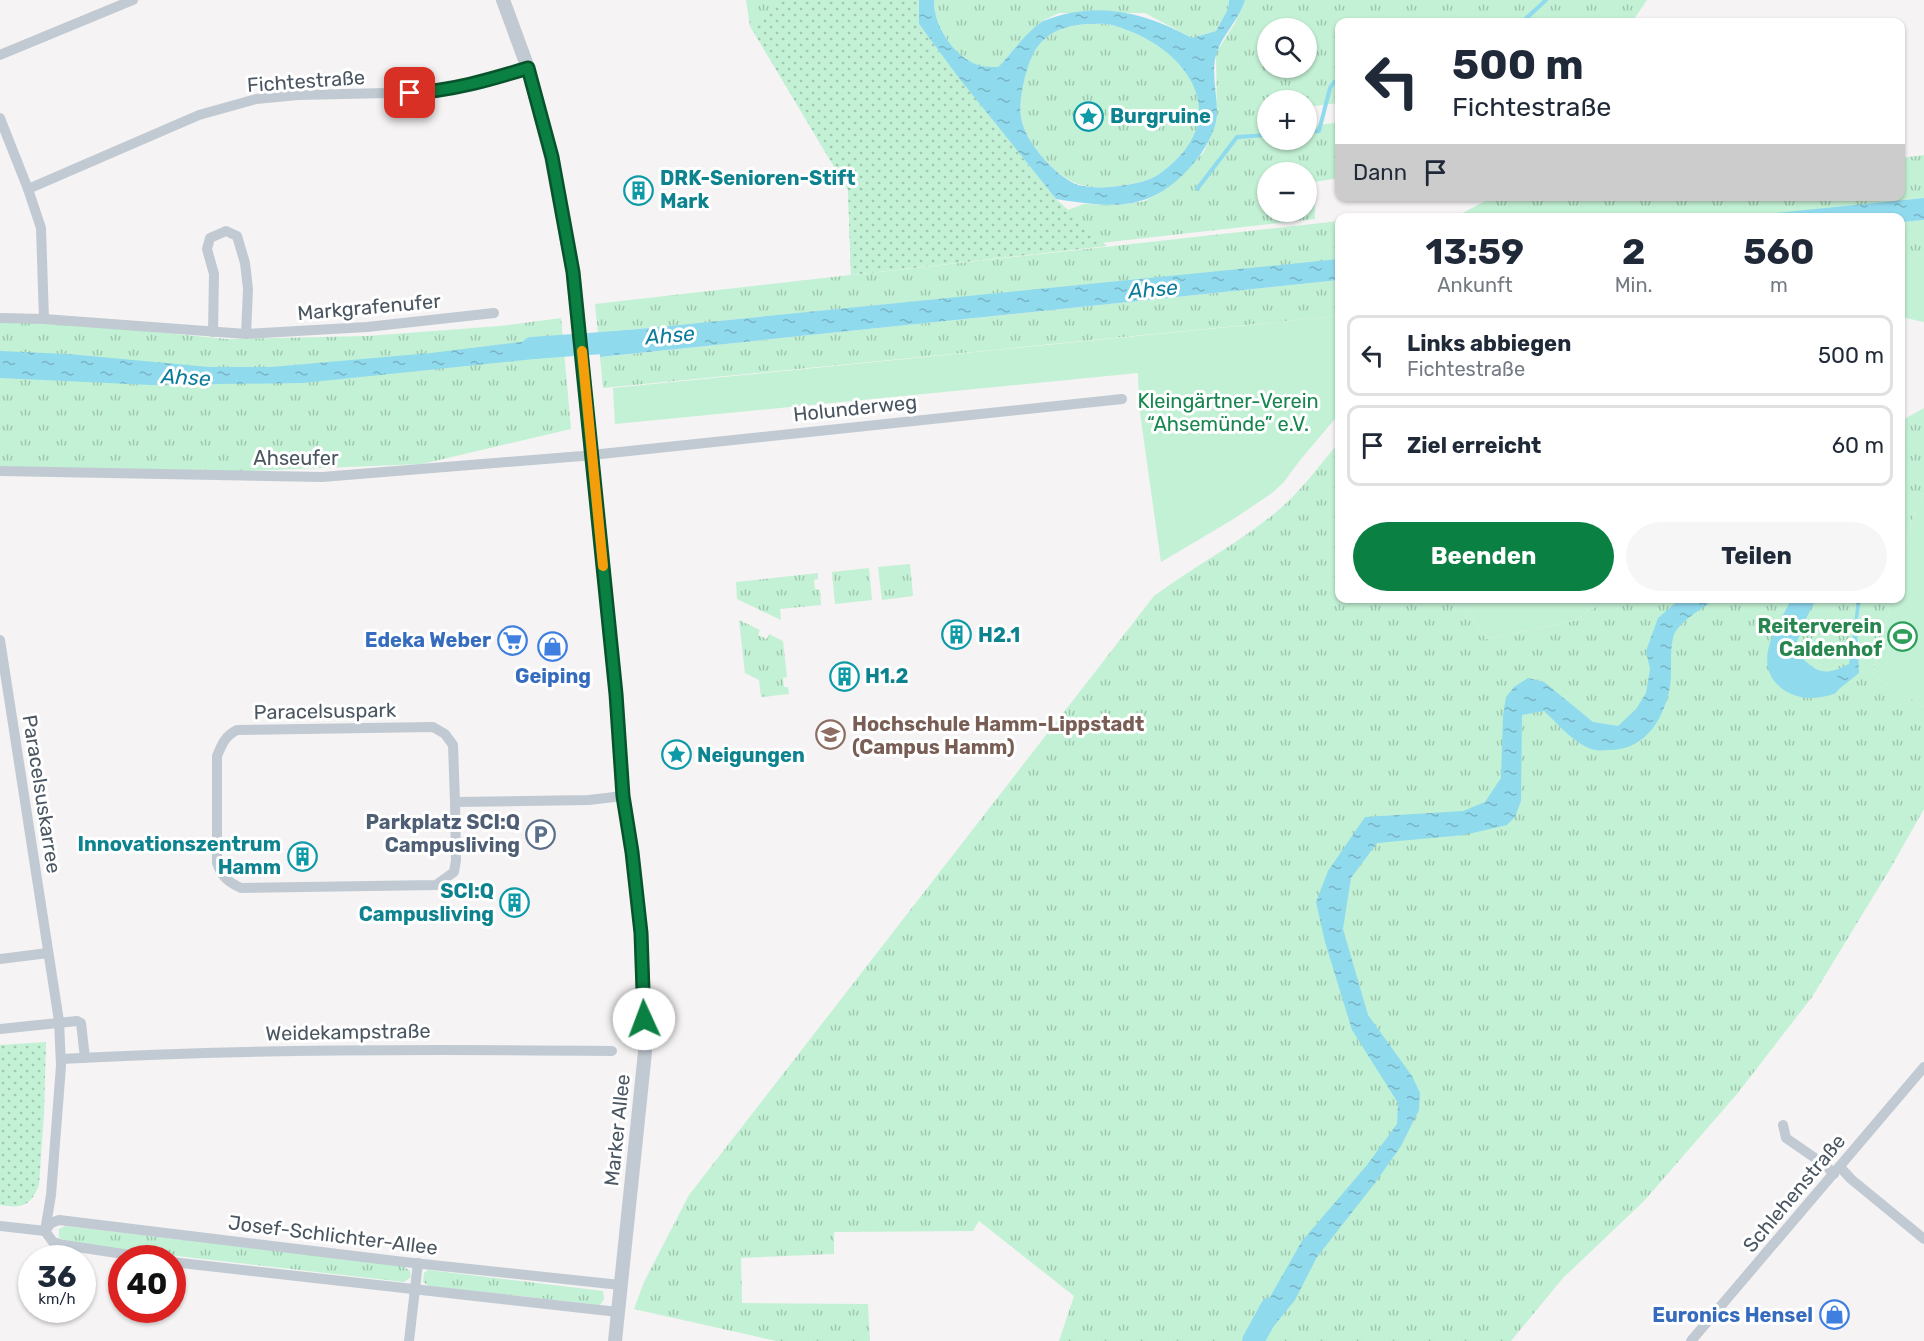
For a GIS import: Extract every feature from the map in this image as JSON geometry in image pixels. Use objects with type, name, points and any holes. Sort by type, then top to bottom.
[{"type":"street","points":[[0,55],[134,0]]},
{"type":"street","name":"Marker Allee","points":[[503,0],[528,68],[559,192],[573,272],[616,694],[623,796],[641,933],[645,1052],[620,1285],[622,1305],[615,1341]]},
{"type":"street","name":"Fichtestraße","points":[[28,189],[199,115],[256,99],[298,95],[432,92],[482,82],[528,68]]},
{"type":"street","points":[[1,124],[28,189],[41,228],[44,319]]},
{"type":"street","points":[[213,332],[214,274],[207,249],[210,238],[226,231],[237,236],[245,263],[248,289],[246,334]]},
{"type":"street","name":"Markgrafenufer","points":[[0,318],[44,319],[246,334],[368,327],[494,313]]},
{"type":"street","name":"Holunderweg","points":[[592,454],[1122,399]]},
{"type":"street","name":"Ahseufer","points":[[0,471],[322,477],[592,454]]},
{"type":"street","name":"Paracelsuskarree","points":[[0,640],[58,1016],[61,1059],[51,1195],[45,1231]]},
{"type":"street","name":"Paracelsuspark","points":[[433,727],[445,734],[453,745],[454,802],[456,860],[454,872],[436,885],[241,888],[221,876],[217,863],[217,756],[228,735],[237,730],[433,727]]},
{"type":"street","points":[[454,802],[589,800],[623,796]]},
{"type":"street","points":[[0,959],[48,953]]},
{"type":"street","points":[[0,1029],[58,1016],[77,1021],[81,1023],[85,1058]]},
{"type":"street","name":"Weidekampstraße","points":[[61,1059],[246,1051],[370,1049],[612,1051]]},
{"type":"street","name":"Schlehenstraße","points":[[1691,1341],[1924,1067]]},
{"type":"street","points":[[1783,1125],[1786,1138],[1825,1165],[1851,1179],[1924,1239]]},
{"type":"street","name":"Josef-Schlichter-Allee","points":[[45,1231],[51,1223],[59,1220],[620,1285]]},
{"type":"street","name":"Josef-Schlichter-Allee","points":[[0,1226],[45,1231],[53,1242],[108,1252]]},
{"type":"street","points":[[409,1341],[418,1263]]},
{"type":"street","points":[[186,1264],[415,1289],[622,1305]]},
{"type":"green space","points":[[746,0],[919,0],[919,24],[991,118],[852,275],[1335,221],[1335,260],[598,333],[595,304],[851,275],[848,190],[750,26]]},
{"type":"green space","points":[[781,0],[919,0],[919,24],[959,78],[1056,199],[1107,246],[851,275],[848,190],[750,26]]},
{"type":"green space","points":[[934,0],[1229,0],[1228,9],[1216,31],[1192,38],[1145,13],[1059,13],[1044,20],[1031,31],[998,67],[979,66],[970,62],[954,48],[941,30]]},
{"type":"green space","points":[[1245,0],[1647,0],[1635,18],[1335,18],[1335,104],[1317,106],[1317,90],[1257,90],[1257,150],[1317,150],[1317,125],[1335,123],[1335,179],[1317,182],[1317,162],[1257,162],[1257,222],[1288,222],[886,267],[1017,229],[1084,204],[1119,205],[1145,201],[1166,189],[1203,153],[1217,117],[1216,53],[1235,23]]},
{"type":"green space","points":[[1085,24],[1112,25],[1138,35],[1161,48],[1180,65],[1193,85],[1199,106],[1197,128],[1185,150],[1162,172],[1152,178],[1109,187],[1078,184],[1060,174],[1042,157],[1023,126],[1020,112],[1022,92],[1028,66],[1035,50],[1042,41],[1056,31]]},
{"type":"green space","points":[[1924,155],[1924,198],[1905,200],[1905,157]]},
{"type":"green space","points":[[1485,201],[1896,201],[1782,213],[1463,213]]},
{"type":"green space","points":[[1924,220],[1924,255],[1905,257],[1905,222]]},
{"type":"green space","points":[[1924,255],[1924,322],[1905,318],[1905,257]]},
{"type":"green space","points":[[1335,280],[1335,316],[603,388],[600,357]]},
{"type":"green space","name":"Kleingärtner-Verein “Ahsemünde” e.V.","points":[[1335,316],[1335,419],[1283,483],[1272,493],[1232,520],[1161,562],[1139,406],[1138,373],[615,424],[613,388]]},
{"type":"green space","points":[[561,318],[571,429],[422,464],[148,475],[0,468],[0,321],[43,321],[227,339],[367,336],[500,326]]},
{"type":"green space","points":[[1924,408],[1924,493],[1912,520],[1905,548],[1905,419]]},
{"type":"green space","points":[[1335,447],[1335,603],[1463,603],[1486,639],[1573,621],[1602,603],[1891,603],[1873,675],[1924,707],[1924,809],[1812,997],[1737,1094],[1644,1201],[1563,1278],[1511,1341],[1059,1341],[1074,1296],[979,1221],[973,1231],[834,1232],[834,1254],[741,1258],[742,1303],[868,1304],[870,1341],[776,1341],[634,1309],[644,1282],[689,1195],[1154,596],[1246,535],[1275,513],[1301,488]]},
{"type":"green space","name":"Reiterverein Caldenhof","points":[[1924,493],[1924,707],[1873,675],[1891,603],[1905,603],[1905,548],[1912,520]]},
{"type":"green space","points":[[910,564],[913,596],[882,600],[878,567]]},
{"type":"green space","points":[[869,568],[872,600],[835,604],[832,572]]},
{"type":"green space","points":[[818,573],[818,579],[814,580],[815,589],[820,590],[821,605],[780,609],[781,620],[737,599],[736,582]]},
{"type":"green space","points":[[1463,603],[1602,603],[1573,621],[1486,639]]},
{"type":"green space","points":[[739,620],[760,630],[758,635],[767,639],[769,634],[783,641],[787,677],[783,678],[784,687],[788,687],[789,694],[761,697],[759,680],[745,673]]},
{"type":"green space","points":[[46,1042],[39,1185],[29,1202],[20,1206],[0,1205],[0,1045]]},
{"type":"green space","points":[[65,1226],[403,1266],[410,1271],[411,1277],[404,1282],[186,1257],[186,1245],[108,1245],[108,1248],[81,1245],[59,1238],[59,1229]]},
{"type":"green space","points":[[428,1270],[603,1291],[604,1299],[600,1305],[429,1286],[423,1282],[424,1273]]},
{"type":"water","points":[[919,0],[934,0],[937,20],[953,48],[978,65],[998,67],[1043,21],[1063,15],[1082,11],[1119,12],[1156,21],[1192,38],[1216,31],[1228,9],[1229,0],[1245,0],[1223,39],[1215,59],[1217,116],[1205,148],[1177,180],[1162,191],[1146,199],[1114,205],[1056,199],[919,24]],"holes":[[[1088,24],[1112,25],[1138,35],[1161,48],[1180,65],[1193,85],[1199,106],[1197,128],[1185,150],[1162,172],[1148,180],[1109,187],[1078,185],[1069,181],[1042,157],[1023,126],[1020,112],[1022,92],[1028,66],[1035,50],[1042,41],[1056,31]]]},
{"type":"water","points":[[1924,198],[1924,220],[1905,222],[1905,213],[1775,213],[1905,201]]},
{"type":"water","points":[[1335,259],[1335,280],[600,357],[598,333]]},
{"type":"water","points":[[560,337],[562,356],[303,383],[151,385],[0,378],[0,351],[68,354],[209,367],[271,367],[431,353]]},
{"type":"water","points":[[1675,603],[1710,603],[1691,616],[1675,632],[1666,704],[1649,733],[1641,740],[1621,749],[1595,750],[1574,739],[1544,711],[1522,715],[1521,801],[1515,817],[1507,825],[1464,835],[1377,843],[1351,878],[1343,929],[1368,1015],[1412,1076],[1420,1093],[1419,1110],[1401,1146],[1317,1257],[1295,1300],[1265,1337],[1250,1332],[1302,1241],[1367,1165],[1397,1124],[1398,1103],[1352,1030],[1325,942],[1316,902],[1328,871],[1365,817],[1463,811],[1485,802],[1501,778],[1503,715],[1506,697],[1514,687],[1528,678],[1544,682],[1593,722],[1618,726],[1636,709],[1646,693],[1650,669],[1646,651],[1658,618]]},
{"type":"water","points":[[1792,603],[1812,603],[1794,650],[1818,670],[1839,669],[1849,664],[1857,603],[1860,603],[1857,625],[1859,673],[1839,689],[1805,689],[1776,666],[1778,640]]},
{"type":"waterway","points":[[1526,18],[1546,0]]},
{"type":"waterway","points":[[1317,131],[1319,131],[1330,88],[1335,82]]},
{"type":"waterway","points":[[1197,189],[1237,137],[1257,136]]},
{"type":"waterway","name":"Ahse","points":[[532,348],[630,341]]},
{"type":"waterway","points":[[1801,603],[1782,642],[1779,664],[1783,674],[1801,686],[1829,684]]},
{"type":"waterway","points":[[1253,1341],[1271,1308]]},
{"type":"slow traffic","points":[[582,351],[603,566]]},
{"type":"place","name":"Burgruine","points":[[1089,116]]},
{"type":"place","name":"DRK-Senioren-Stift Mark","points":[[639,190]]},
{"type":"place","name":"H2.1","points":[[957,635]]},
{"type":"place","name":"Reiterverein Caldenhof","points":[[1903,637]]},
{"type":"place","name":"Edeka Weber","points":[[512,640]]},
{"type":"place","name":"Geiping","points":[[553,646]]},
{"type":"place","name":"H1.2","points":[[844,676]]},
{"type":"place","name":"Hochschule Hamm-Lippstadt (Campus Hamm)","points":[[831,735]]},
{"type":"place","name":"Neigungen","points":[[676,755]]},
{"type":"place","name":"Parkplatz SCI:Q Campusliving","points":[[541,834]]},
{"type":"place","name":"Innovationszentrum Hamm","points":[[302,856]]},
{"type":"place","name":"SCI:Q Campusliving","points":[[515,902]]},
{"type":"place","name":"Euronics Hensel","points":[[1834,1315]]},
{"type":"route","points":[[410,93],[432,92],[482,82],[528,68],[552,157],[573,272],[584,369],[616,694],[623,796],[641,933],[644,1019]]}]
